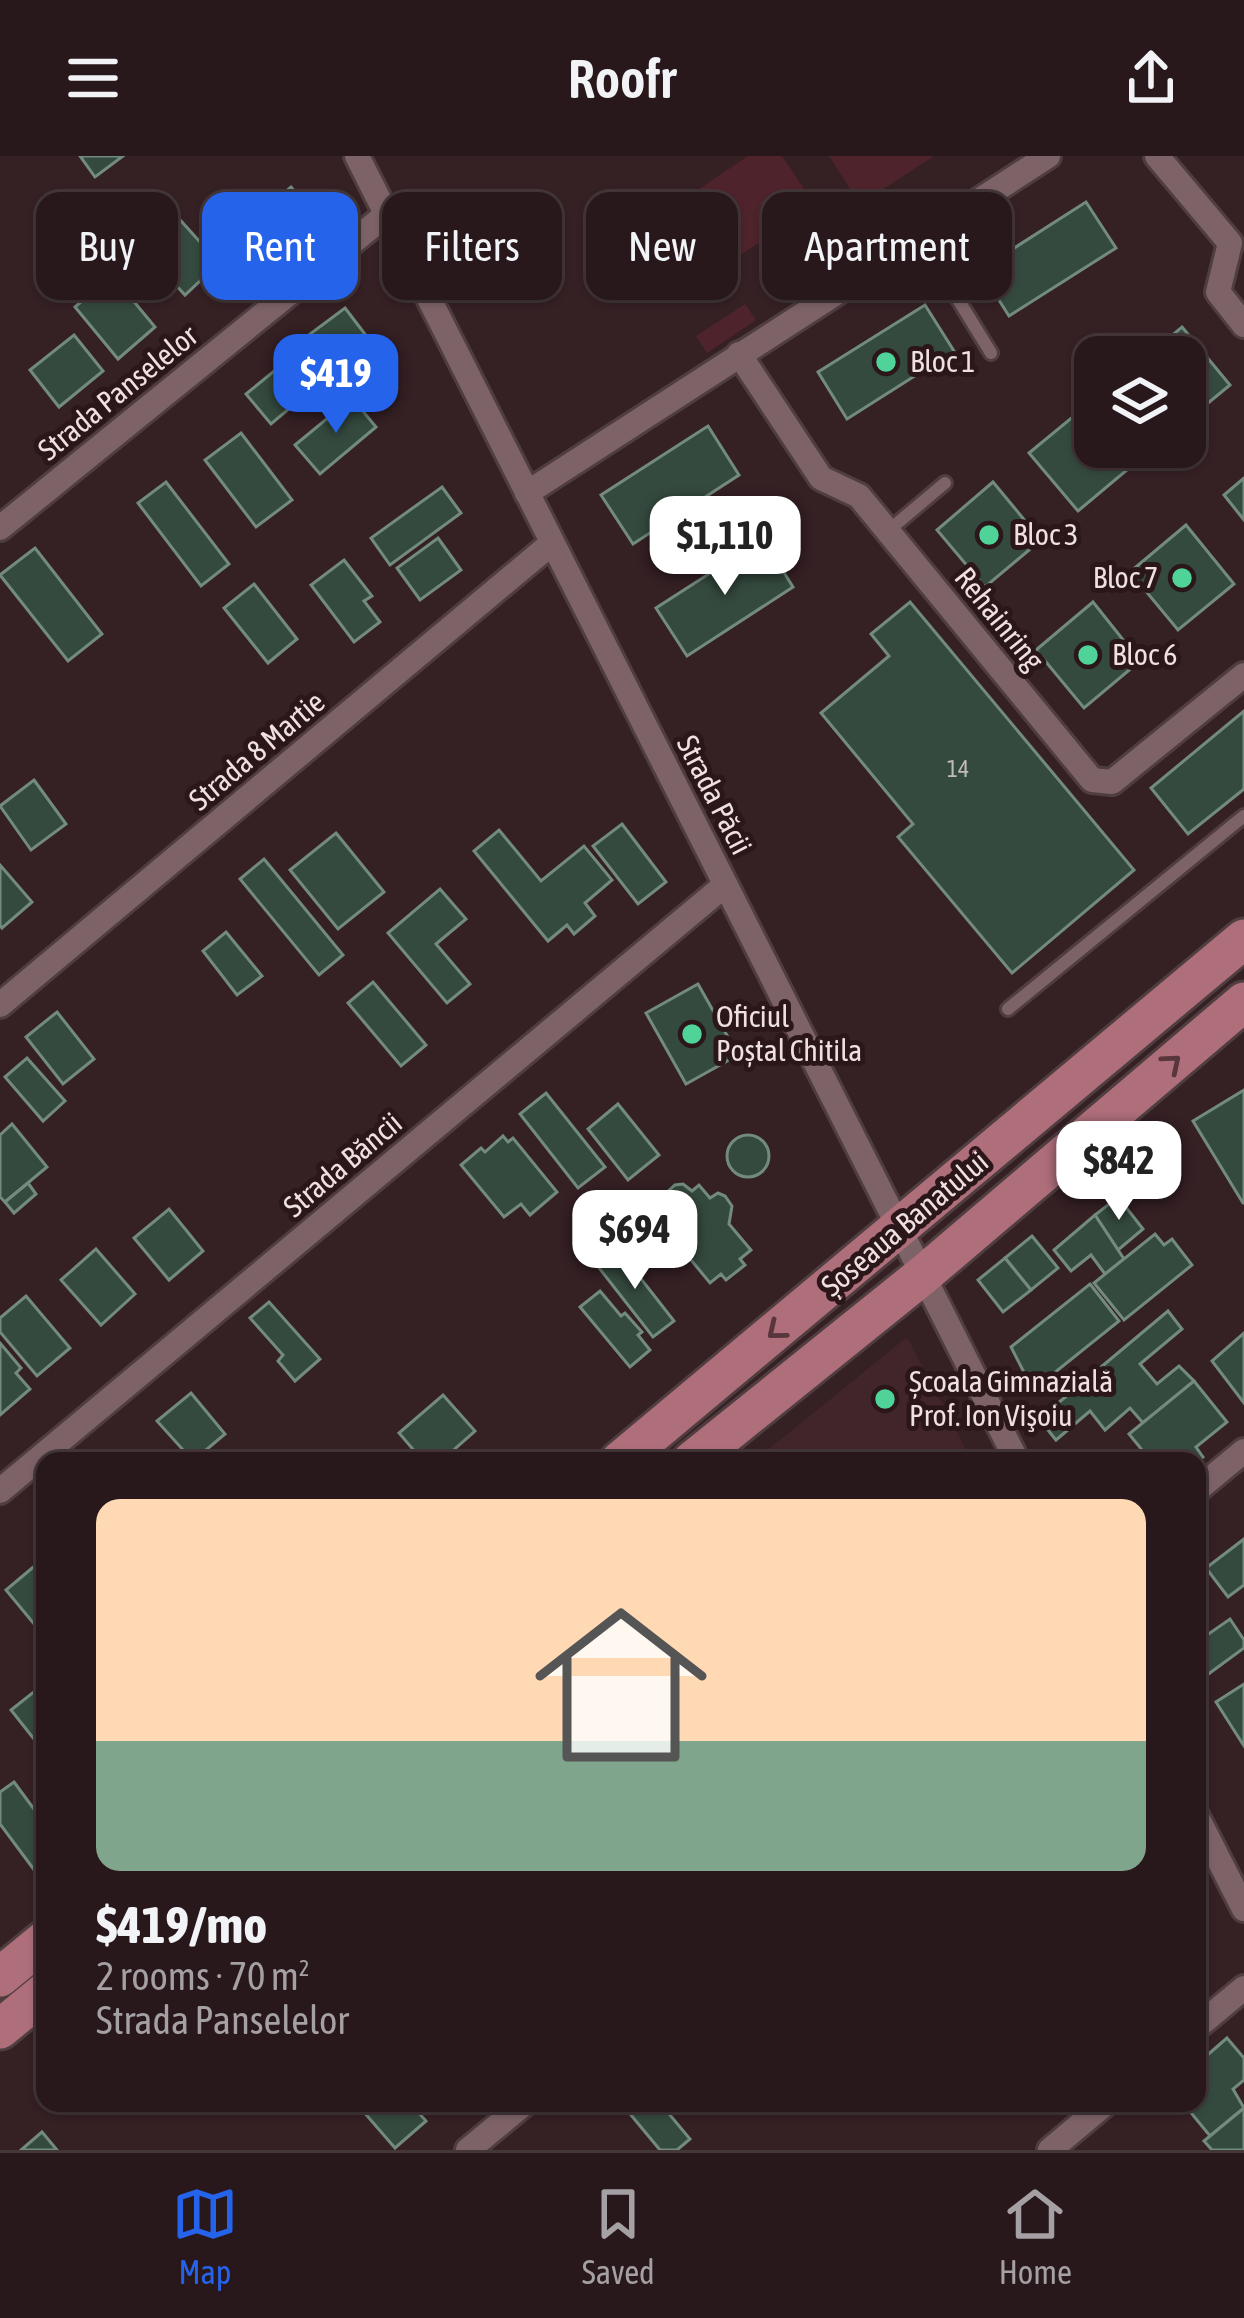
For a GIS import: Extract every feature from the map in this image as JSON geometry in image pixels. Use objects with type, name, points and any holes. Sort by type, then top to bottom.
[{"type":"main road","name":"Șoseaua Banatului","points":[[631,1452],[1244,939]]},
{"type":"main road","name":"Șoseaua Banatului","points":[[703,1452],[923,1275],[1244,1002]]},
{"type":"main road","points":[[0,1977],[36,1947]]},
{"type":"main road","points":[[0,2030],[36,2000]]},
{"type":"street","name":"Strada Păcii","points":[[357,156],[382,206]]},
{"type":"street","points":[[992,192],[1048,156]]},
{"type":"street","points":[[1157,156],[1237,237],[1218,292],[1244,325]]},
{"type":"street","name":"Strada Panselelor","points":[[0,528],[382,217]]},
{"type":"street","name":"Strada Păcii","points":[[429,300],[1012,1452]]},
{"type":"street","points":[[527,493],[824,300]]},
{"type":"street","name":"Rehainring","points":[[739,355],[820,478],[853,490],[1097,783],[1118,778],[1244,675]]},
{"type":"street","name":"Strada 8 Martie","points":[[0,1005],[552,543]]},
{"type":"street","name":"Strada Băncii","points":[[47,1452],[725,885]]},
{"type":"street","points":[[1206,1483],[1244,1451]]},
{"type":"street","name":"Strada Băncii","points":[[0,1491],[36,1461]]},
{"type":"street","points":[[1206,1829],[1237,1874],[1244,1910]]},
{"type":"street","points":[[1206,2020],[1244,1988]]},
{"type":"street","points":[[468,2150],[514,2112]]},
{"type":"street","points":[[1050,2150],[1095,2112]]},
{"type":"lane","points":[[958,300],[991,353]]},
{"type":"lane","points":[[888,531],[945,483]]},
{"type":"lane","points":[[1008,1009],[1244,817]]},
{"type":"shaded area","points":[[748,156],[782,156],[806,192],[762,192],[762,241],[738,257],[738,192],[694,192]]},
{"type":"shaded area","points":[[829,156],[934,156],[878,192],[852,192]]},
{"type":"shaded area","points":[[745,304],[756,320],[707,353],[696,336]]},
{"type":"shaded area","name":"Școala Gimnazială Prof. Ion Vişoiu","points":[[907,1337],[967,1452],[765,1452]]},
{"type":"building","points":[[80,156],[123,156],[95,177]]},
{"type":"building","points":[[1086,202],[1116,248],[1009,316],[999,300],[1012,300],[1012,249]]},
{"type":"building","points":[[178,218],[202,244],[202,279],[185,295],[178,287]]},
{"type":"building","points":[[83,300],[133,300],[155,327],[118,359],[75,307]]},
{"type":"building","name":"Bloc 1","points":[[925,305],[954,351],[847,419],[818,372]]},
{"type":"building","points":[[345,308],[371,342],[324,377],[298,343]]},
{"type":"building","points":[[74,335],[103,371],[59,407],[30,370]]},
{"type":"building","points":[[1206,356],[1230,385],[1206,405]]},
{"type":"building","points":[[279,367],[303,397],[271,424],[246,394]]},
{"type":"building","points":[[352,398],[376,427],[320,474],[295,445]]},
{"type":"building","points":[[1074,416],[1074,468],[1129,468],[1078,511],[1029,453]]},
{"type":"building","points":[[708,426],[739,475],[633,544],[601,495]]},
{"type":"building","points":[[241,433],[292,500],[256,527],[205,460]]},
{"type":"building","points":[[1244,478],[1244,520],[1224,495]]},
{"type":"building","points":[[166,482],[229,564],[201,586],[138,503]]},
{"type":"building","name":"Bloc 3","points":[[993,482],[1041,540],[985,587],[937,530]]},
{"type":"building","points":[[442,487],[461,513],[390,565],[371,538]]},
{"type":"building","name":"Bloc 7","points":[[1186,525],[1234,584],[1178,630],[1130,572]]},
{"type":"building","points":[[438,538],[461,570],[420,600],[397,568]]},
{"type":"building","points":[[763,539],[793,587],[687,656],[656,608]]},
{"type":"building","points":[[35,548],[102,634],[68,661],[0,575]]},
{"type":"building","points":[[344,560],[372,596],[364,601],[380,622],[354,642],[311,585]]},
{"type":"building","points":[[254,584],[297,639],[268,663],[224,608]]},
{"type":"building","points":[[910,602],[1134,870],[1012,973],[898,837],[913,824],[821,713],[889,656],[871,634]]},
{"type":"building","name":"Bloc 6","points":[[1093,602],[1140,661],[1084,708],[1036,650]]},
{"type":"building","points":[[1244,711],[1244,789],[1188,834],[1151,788]]},
{"type":"building","points":[[34,780],[66,824],[31,850],[0,806]]},
{"type":"building","points":[[622,824],[666,882],[638,904],[593,846]]},
{"type":"building","points":[[499,830],[541,881],[584,846],[612,880],[585,903],[595,916],[574,934],[567,925],[548,941],[474,851]]},
{"type":"building","points":[[336,833],[384,892],[338,929],[290,870]]},
{"type":"building","points":[[264,859],[343,955],[319,975],[240,879]]},
{"type":"building","points":[[0,865],[32,902],[2,928],[0,925]]},
{"type":"building","points":[[440,889],[466,919],[436,944],[470,984],[447,1003],[388,933]]},
{"type":"building","points":[[226,932],[262,976],[237,995],[203,951]]},
{"type":"building","points":[[373,982],[426,1045],[401,1066],[348,1003]]},
{"type":"building","name":"Oficiul Poștal Chitila","points":[[698,984],[738,1055],[686,1084],[646,1013]]},
{"type":"building","points":[[57,1012],[94,1059],[63,1084],[26,1037]]},
{"type":"building","points":[[27,1058],[65,1101],[43,1121],[5,1077]]},
{"type":"building","points":[[1244,1090],[1244,1203],[1243,1203],[1193,1121]]},
{"type":"building","points":[[546,1093],[605,1167],[578,1188],[520,1114]]},
{"type":"building","points":[[618,1104],[659,1155],[628,1180],[588,1129]]},
{"type":"building","points":[[12,1124],[47,1167],[5,1202],[0,1197],[0,1135]]},
{"type":"building","points":[[748,1135],[763,1141],[769,1156],[763,1171],[748,1177],[733,1171],[727,1156],[733,1141]]},
{"type":"building","points":[[503,1136],[508,1142],[513,1138],[557,1192],[530,1215],[521,1204],[504,1217],[461,1165]]},
{"type":"building","points":[[28,1183],[36,1194],[14,1213],[5,1202]]},
{"type":"building","points":[[683,1184],[692,1191],[699,1185],[710,1198],[718,1193],[725,1196],[732,1206],[729,1224],[751,1250],[740,1259],[745,1265],[726,1280],[721,1274],[710,1283],[687,1255],[674,1254],[665,1245],[668,1231],[657,1218],[665,1211],[665,1194]]},
{"type":"building","points":[[1118,1197],[1143,1229],[1118,1250],[1095,1215]]},
{"type":"building","points":[[169,1209],[203,1251],[169,1280],[134,1238]]},
{"type":"building","points":[[1095,1215],[1124,1259],[1105,1274],[1091,1255],[1071,1271],[1054,1250]]},
{"type":"building","points":[[1155,1234],[1164,1245],[1172,1239],[1192,1265],[1124,1320],[1094,1283]]},
{"type":"building","points":[[1032,1236],[1058,1268],[1031,1290],[1005,1258]]},
{"type":"building","points":[[617,1248],[674,1321],[653,1337],[596,1264]]},
{"type":"building","points":[[96,1249],[135,1294],[101,1325],[61,1280]]},
{"type":"building","points":[[1005,1258],[1031,1290],[1003,1312],[978,1280]]},
{"type":"building","points":[[1090,1284],[1119,1321],[1033,1390],[1011,1347]]},
{"type":"building","points":[[600,1291],[642,1332],[638,1335],[650,1350],[630,1367],[580,1307]]},
{"type":"building","points":[[26,1296],[70,1348],[37,1376],[0,1332],[0,1318]]},
{"type":"building","points":[[269,1302],[320,1359],[295,1381],[278,1361],[283,1355],[250,1318]]},
{"type":"building","points":[[1168,1311],[1182,1329],[1140,1364],[1157,1384],[1179,1366],[1194,1381],[1143,1423],[1130,1408],[1105,1430],[1090,1411],[1056,1440],[1039,1419]]},
{"type":"building","points":[[1244,1333],[1244,1403],[1212,1361]]},
{"type":"building","points":[[0,1343],[21,1368],[16,1373],[30,1389],[0,1415]]},
{"type":"building","points":[[1194,1381],[1227,1422],[1196,1447],[1200,1452],[1144,1452],[1129,1434]]},
{"type":"building","points":[[191,1393],[225,1434],[204,1452],[185,1452],[157,1421]]},
{"type":"building","points":[[443,1395],[475,1431],[451,1452],[415,1452],[399,1433]]},
{"type":"building","points":[[1244,1539],[1244,1585],[1228,1597],[1206,1568]]},
{"type":"building","points":[[36,1565],[36,1626],[6,1590]]},
{"type":"building","points":[[1230,1619],[1244,1648],[1207,1675],[1206,1636]]},
{"type":"building","points":[[1244,1684],[1244,1746],[1216,1702]]},
{"type":"building","points":[[36,1690],[36,1742],[11,1710]]},
{"type":"building","points":[[14,1782],[36,1812],[35,1871],[0,1824],[0,1792]]},
{"type":"building","points":[[1227,2038],[1244,2058],[1244,2080],[1233,2089],[1244,2108],[1210,2136],[1190,2112],[1206,2112],[1206,2056]]},
{"type":"building","points":[[1244,2108],[1244,2150],[1212,2150],[1204,2141]]},
{"type":"building","points":[[364,2112],[418,2112],[426,2121],[395,2148]]},
{"type":"building","points":[[628,2112],[668,2112],[690,2139],[677,2150],[660,2150]]},
{"type":"building","points":[[42,2132],[57,2150],[21,2150]]},
{"type":"place","name":"Bloc 1","points":[[886,362]]},
{"type":"place","name":"Bloc 3","points":[[989,535]]},
{"type":"place","name":"Bloc 7","points":[[1182,578]]},
{"type":"place","name":"Bloc 6","points":[[1088,655]]},
{"type":"place","name":"Oficiul Poștal Chitila","points":[[692,1034]]},
{"type":"place","name":"Școala Gimnazială Prof. Ion Vişoiu","points":[[885,1399]]}]
